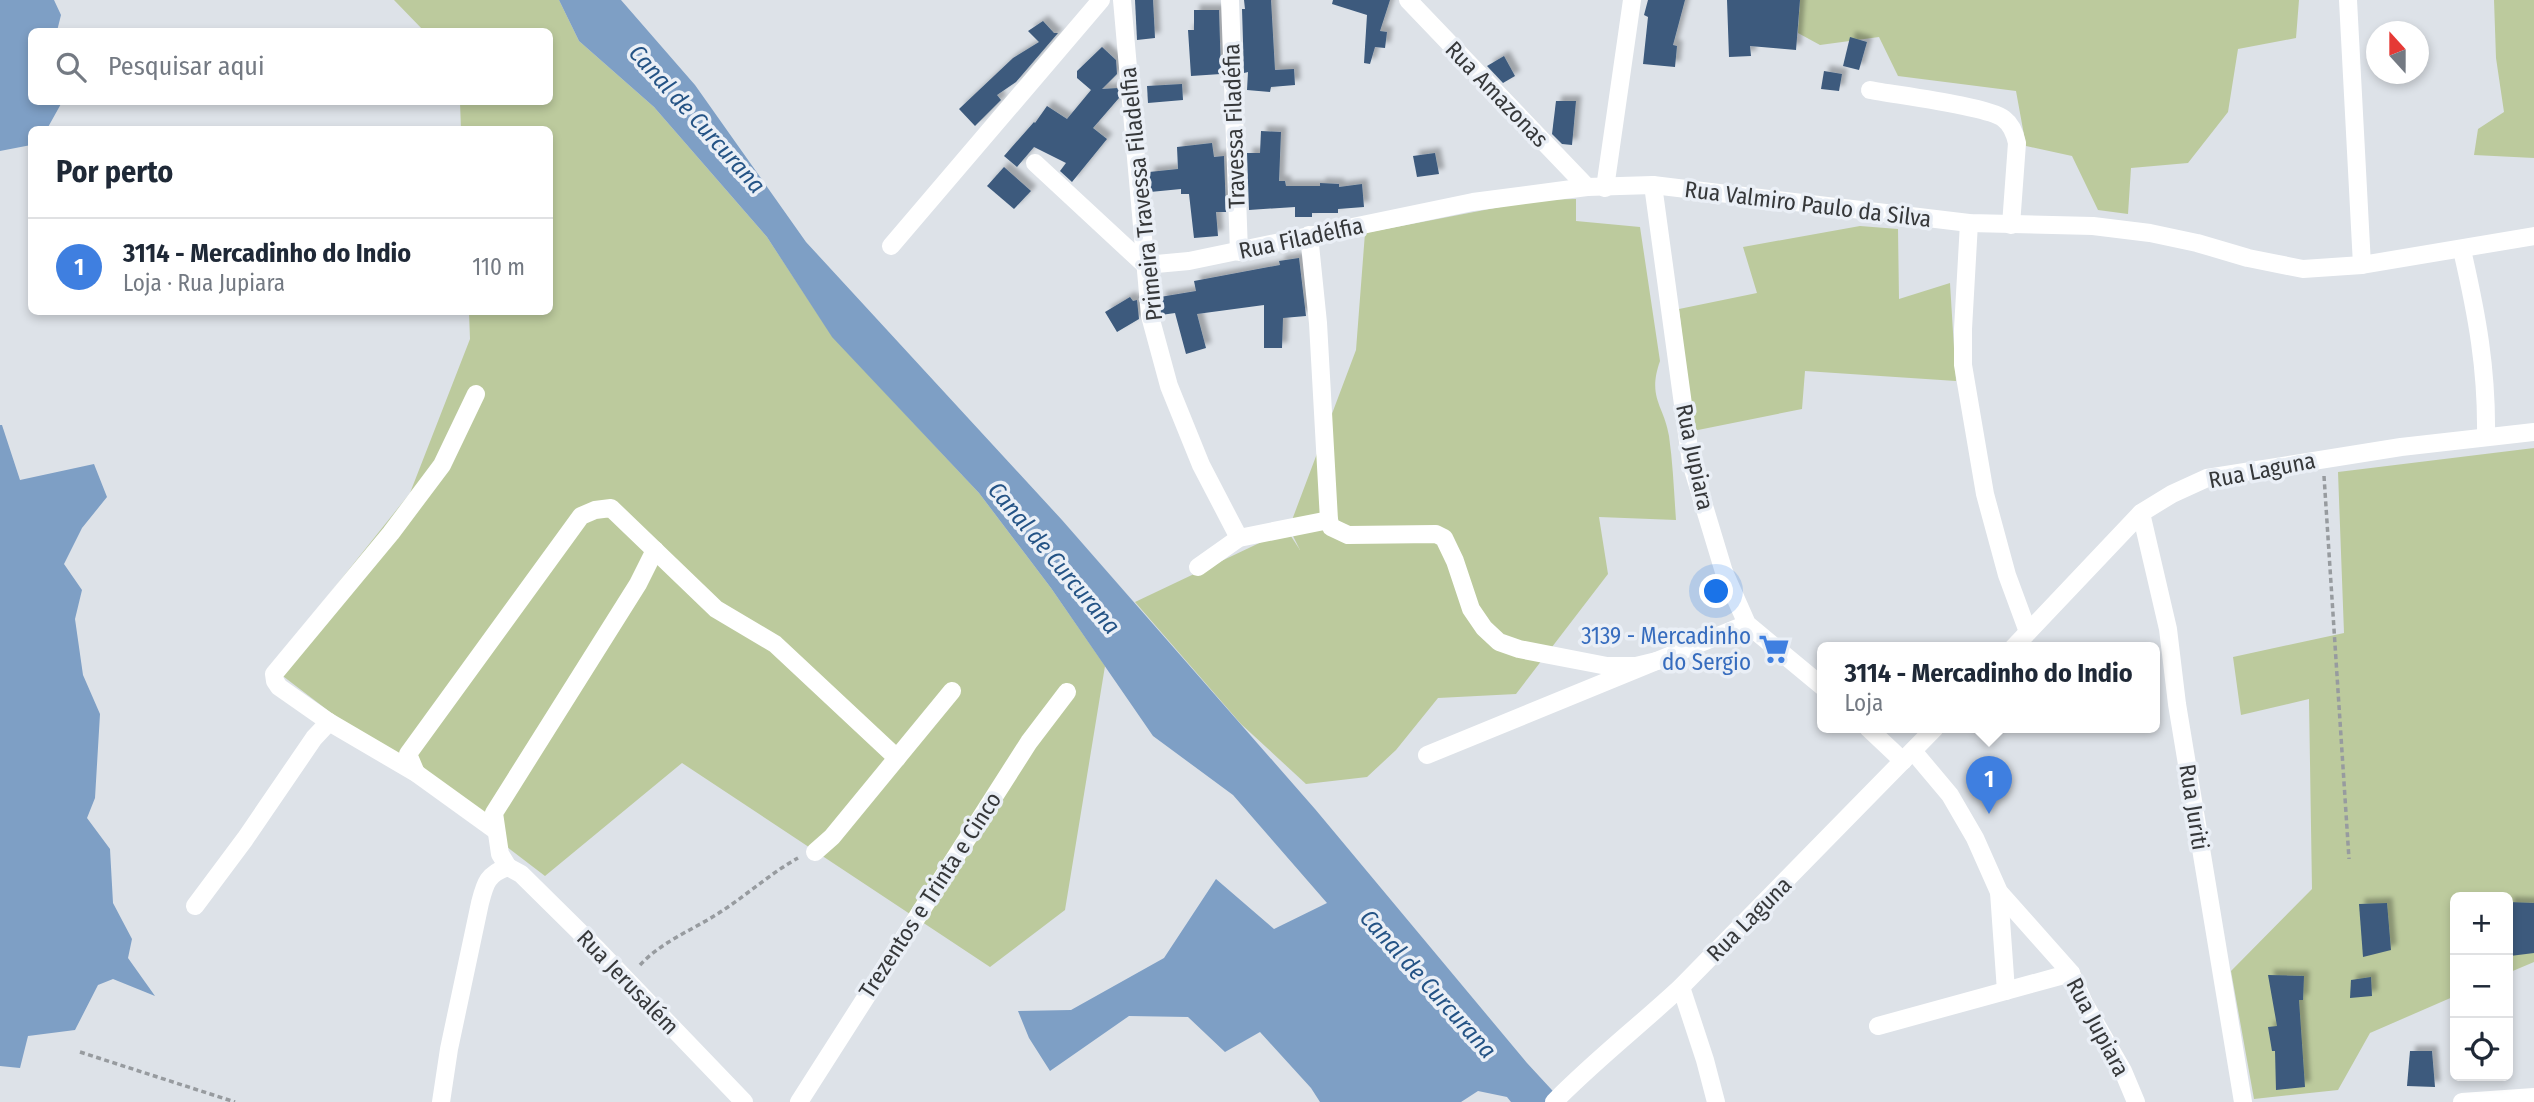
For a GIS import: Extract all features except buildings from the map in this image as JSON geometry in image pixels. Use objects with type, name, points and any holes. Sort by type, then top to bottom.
[{"type":"street","points":[[891,246],[1101,0]]},
{"type":"street","name":"Primeira Travessa Filadelfia","points":[[1122,0],[1150,316],[1169,386],[1201,465],[1240,538]]},
{"type":"street","name":"Travessa Filadéfia","points":[[1230,0],[1239,251]]},
{"type":"street","name":"Rua Amazonas","points":[[1408,0],[1587,187]]},
{"type":"street","points":[[1605,188],[1632,0]]},
{"type":"street","points":[[2348,0],[2362,265]]},
{"type":"street","points":[[1870,90],[1986,111],[1998,114],[2007,121],[2015,133],[2017,143],[2011,225]]},
{"type":"street","points":[[1035,163],[1145,265]]},
{"type":"street","name":"Rua Valmiro Paulo da Silva","points":[[1605,188],[1653,186],[1969,223],[2093,226],[2150,233],[2303,269],[2362,265],[2534,236]]},
{"type":"street","name":"Rua Jupiara","points":[[1653,186],[1691,463],[1724,572],[1747,625],[1817,682]]},
{"type":"street","name":"Rua Filadélfia","points":[[1145,265],[1189,261],[1473,202],[1587,187],[1605,188]]},
{"type":"street","points":[[1969,223],[1963,365],[1985,494],[2007,575],[2028,632]]},
{"type":"street","points":[[1309,235],[1318,323],[1329,520],[1332,527],[1348,535],[1436,534],[1444,538],[1455,561],[1471,609],[1484,628],[1499,642],[1519,649],[1607,666],[1636,666],[1665,659]]},
{"type":"street","points":[[2462,250],[2482,342],[2487,389],[2486,436]]},
{"type":"street","points":[[476,394],[442,465],[391,533],[274,674],[279,687],[329,722],[416,774],[495,830]]},
{"type":"street","name":"Rua Laguna","points":[[2019,642],[2141,513],[2172,494],[2207,478],[2323,458],[2534,432]]},
{"type":"street","points":[[416,774],[408,754],[581,516],[595,510],[611,508],[716,609],[775,644],[897,758]]},
{"type":"street","name":"Rua Juriti","points":[[2141,513],[2168,629],[2177,704],[2244,1102]]},
{"type":"street","points":[[1198,567],[1240,538],[1329,520]]},
{"type":"street","points":[[441,1102],[451,1036],[485,883],[495,871],[508,867],[500,854],[494,813],[638,584],[655,550]]},
{"type":"street","points":[[1427,755],[1747,625]]},
{"type":"street","points":[[814,852],[832,838],[952,691]]},
{"type":"street","name":"Trezentos e Trinta e Cinco","points":[[799,1102],[1014,765],[1067,692]]},
{"type":"street","points":[[195,906],[314,738],[329,722]]},
{"type":"street","name":"Rua Jupiara","points":[[1875,733],[1908,756],[1950,795],[1975,838],[1999,892],[2071,973],[2084,1003],[2123,1071],[2136,1102]]},
{"type":"street","name":"Rua Laguna","points":[[1554,1102],[1681,987],[1930,733]]},
{"type":"street","name":"Rua Jerusalém","points":[[508,867],[522,874],[744,1102]]},
{"type":"street","name":"Rua Jupiara","points":[[1999,892],[2006,991]]},
{"type":"street","points":[[1878,1026],[2071,973]]},
{"type":"street","points":[[1681,987],[1716,1102]]},
{"type":"street","points":[[2462,1102],[2534,1097]]},
{"type":"path","points":[[2323,458],[2349,859]]},
{"type":"path","points":[[627,980],[648,957],[673,939],[725,909],[776,871],[814,852]]},
{"type":"path","points":[[80,1052],[235,1102]]},
{"type":"green space","points":[[394,0],[559,0],[579,41],[654,107],[767,237],[832,336],[979,493],[1051,588],[1105,666],[1065,910],[990,967],[682,763],[545,876],[271,667],[410,493],[470,339],[469,315],[553,315],[553,126],[461,126],[460,105],[553,105],[553,28],[421,28]]},
{"type":"green space","points":[[1800,0],[2299,0],[2296,38],[2238,49],[2228,112],[2188,163],[2131,168],[2128,214],[2098,210],[2072,156],[2026,146],[2016,91],[1898,76],[1879,37],[1820,45],[1798,33]]},
{"type":"green space","points":[[2494,0],[2534,0],[2534,158],[2474,155],[2478,129],[2504,112],[2496,58]]},
{"type":"green space","points":[[1576,199],[1576,221],[1640,227],[1660,361],[1656,374],[1656,393],[1669,436],[1676,520],[1599,517],[1608,574],[1516,694],[1438,698],[1396,750],[1367,777],[1306,784],[1241,724],[1135,602],[1287,530],[1300,550],[1289,528],[1356,350],[1365,233],[1536,200]]},
{"type":"green space","points":[[1860,226],[1898,229],[1899,299],[1950,283],[1956,381],[1805,371],[1802,409],[1693,431],[1679,309],[1757,293],[1743,247]]},
{"type":"green space","points":[[2534,448],[2534,962],[2513,971],[2513,892],[2450,892],[2450,998],[2370,1033],[2338,1090],[2254,1099],[2231,971],[2312,889],[2309,699],[2241,715],[2233,657],[2344,633],[2338,472]]},
{"type":"water","points":[[0,0],[54,0],[61,15],[58,28],[28,28],[28,105],[60,105],[49,126],[28,126],[28,146],[0,151]]},
{"type":"water","name":"Canal de Curcurana","points":[[559,0],[621,0],[695,85],[806,242],[1062,520],[1315,809],[1527,1063],[1563,1102],[1511,1102],[1507,1097],[1478,1091],[1461,1102],[1320,1102],[1311,1088],[1260,1032],[1225,1052],[1188,1017],[1129,1016],[1050,1071],[1029,1038],[1018,1011],[1071,1010],[1164,958],[1216,879],[1274,929],[1327,903],[1233,795],[1153,736],[1051,588],[979,493],[832,337],[767,237],[654,107],[579,41]]},
{"type":"water","points":[[0,425],[20,480],[94,464],[107,497],[82,528],[64,564],[82,590],[75,619],[83,675],[100,714],[95,798],[87,818],[110,849],[113,903],[132,939],[128,958],[155,996],[113,979],[98,985],[75,1030],[28,1036],[20,1068],[0,1066]]},
{"type":"place","name":"3139 - Mercadinho do Sergio","points":[[1774,649]]},
{"type":"place","name":"3114 - Mercadinho do Indio","points":[[1989,814]]}]
